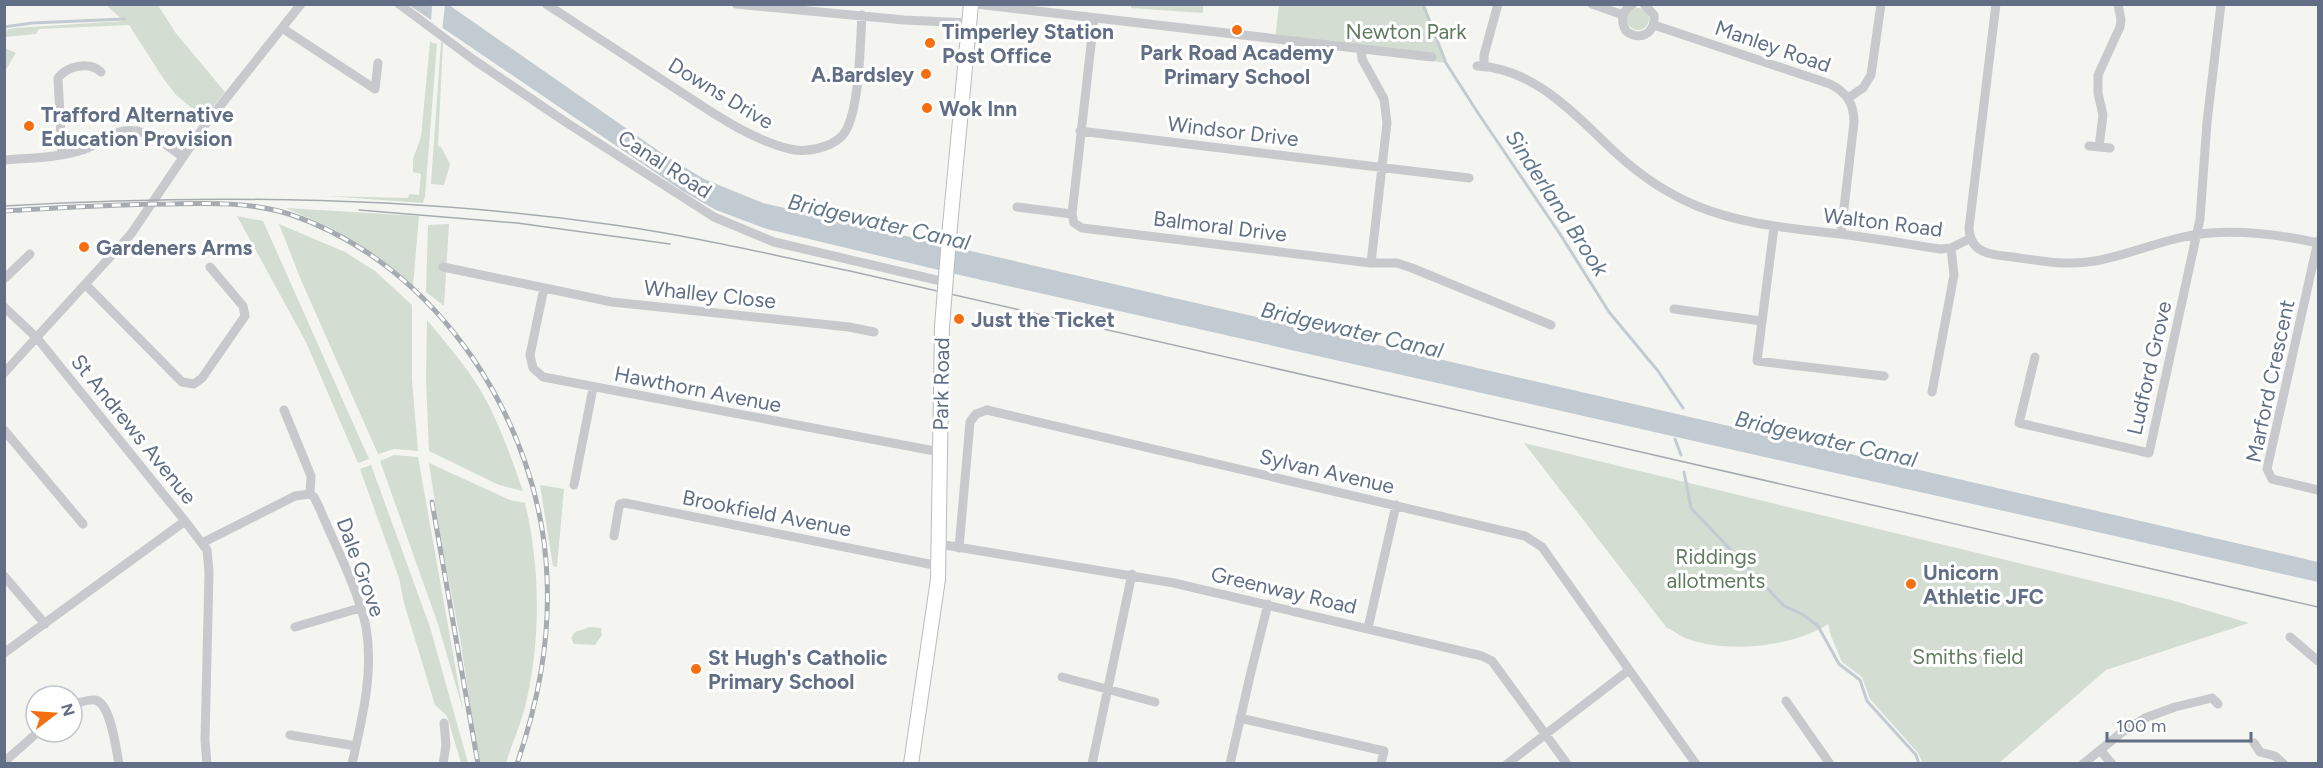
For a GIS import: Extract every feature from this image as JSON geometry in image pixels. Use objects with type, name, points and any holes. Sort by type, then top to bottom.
[{"type":"main road","name":"Park Road","points":[[911,764],[937,594],[942,327],[971,4]]},
{"type":"street","points":[[4,373],[131,234],[205,125],[301,4]]},
{"type":"street","name":"Canal Road","points":[[399,4],[474,60],[555,115],[714,217],[774,242],[945,282]]},
{"type":"street","name":"Downs Drive","points":[[546,4],[719,117],[770,143],[802,150],[816,149],[834,142],[843,135],[849,124],[855,102],[862,15]]},
{"type":"street","points":[[736,4],[969,23]]},
{"type":"street","points":[[976,4],[1432,57]]},
{"type":"street","points":[[1070,15],[1071,4]]},
{"type":"street","name":"Walton Road","points":[[1498,4],[1480,66],[1508,73],[1554,95],[1617,153],[1665,190],[1695,206],[1722,215],[1774,227],[1841,234],[1940,249],[1951,248],[1971,238],[1977,248],[1986,254],[2076,263],[2116,256],[2171,238],[2196,234],[2252,232],[2318,242]]},
{"type":"street","points":[[1592,4],[1623,15]]},
{"type":"street","points":[[1633,4],[1623,15],[1623,26],[1630,34],[1641,36],[1647,34],[1654,26],[1654,15],[1644,4]]},
{"type":"street","points":[[1848,98],[1863,88],[1871,75],[1881,4]]},
{"type":"street","points":[[1971,238],[1969,228],[1996,4]]},
{"type":"street","points":[[2089,146],[2104,147],[2098,75],[2120,27],[2118,4]]},
{"type":"street","points":[[2196,234],[2200,219],[2207,122],[2221,4]]},
{"type":"street","points":[[1017,207],[1072,214],[1094,18]]},
{"type":"street","name":"Manley Road","points":[[1654,26],[1830,84],[1848,98],[1854,112],[1854,122],[1841,234]]},
{"type":"street","points":[[282,28],[375,89],[378,63]]},
{"type":"street","points":[[1360,49],[1362,59],[1386,107],[1387,123],[1371,263]]},
{"type":"street","points":[[62,154],[58,78],[72,67],[92,67],[101,72]]},
{"type":"street","points":[[4,160],[62,154],[90,147],[118,132],[134,130],[151,135],[183,157]]},
{"type":"street","name":"Windsor Drive","points":[[1080,131],[1469,178]]},
{"type":"street","name":"Balmoral Drive","points":[[1072,214],[1074,223],[1082,228],[1371,263],[1396,263],[1551,325]]},
{"type":"street","points":[[1774,227],[1757,361],[1884,376]]},
{"type":"street","name":"Ludford Grove","points":[[2035,357],[2019,423],[2149,453],[2196,234]]},
{"type":"street","name":"Marford Crescent","points":[[2318,242],[2267,470],[2272,479],[2319,490]]},
{"type":"street","points":[[1932,392],[1954,275],[1951,248]]},
{"type":"street","points":[[6,276],[30,254]]},
{"type":"street","points":[[86,285],[182,382],[194,384],[202,378],[245,316],[243,306],[210,267]]},
{"type":"street","name":"Whalley Close","points":[[443,267],[612,302],[849,327],[874,332]]},
{"type":"street","name":"Hawthorn Avenue","points":[[544,288],[530,356],[533,368],[547,379],[940,452]]},
{"type":"street","name":"St Andrews Avenue","points":[[6,308],[37,338],[202,543]]},
{"type":"street","points":[[1674,309],[1762,321]]},
{"type":"street","points":[[574,485],[593,388]]},
{"type":"street","points":[[207,764],[209,572],[208,554],[202,543],[295,496],[310,494],[311,476],[284,410]]},
{"type":"street","name":"Sylvan Avenue","points":[[959,548],[970,422],[976,414],[984,410],[1525,536],[1538,542],[1696,764]]},
{"type":"street","points":[[4,430],[83,524]]},
{"type":"street","name":"Dale Grove","points":[[310,494],[319,507],[360,608],[367,636],[368,679],[352,764]]},
{"type":"street","name":"Brookfield Avenue","points":[[614,536],[620,504],[625,503],[939,566]]},
{"type":"street","points":[[1368,628],[1396,505]]},
{"type":"street","points":[[4,653],[185,521]]},
{"type":"street","name":"Greenway Road","points":[[939,544],[1132,574],[1268,604],[1488,658],[1567,764]]},
{"type":"street","points":[[1092,764],[1132,574]]},
{"type":"street","points":[[4,576],[45,624]]},
{"type":"street","points":[[1230,764],[1268,604]]},
{"type":"street","points":[[295,627],[360,608]]},
{"type":"street","points":[[2290,637],[2303,643],[2319,661]]},
{"type":"street","points":[[1507,764],[1629,670]]},
{"type":"street","points":[[1062,677],[1155,704]]},
{"type":"street","points":[[2083,764],[2102,751],[2121,733],[2145,718],[2175,707],[2215,697]]},
{"type":"street","points":[[84,702],[93,700],[103,704],[107,712],[119,764]]},
{"type":"street","points":[[1785,701],[1830,764]]},
{"type":"street","points":[[1240,718],[1384,751],[1381,764]]},
{"type":"street","points":[[443,764],[446,744],[444,723]]},
{"type":"street","points":[[290,735],[356,746]]},
{"type":"street","points":[[2253,743],[2260,752],[2275,756],[2284,764]]},
{"type":"street","points":[[4,762],[24,744]]},
{"type":"street","points":[[2102,751],[2112,764]]},
{"type":"street","points":[[2253,762],[2260,752]]},
{"type":"green space","points":[[106,5],[158,5],[175,32],[225,92],[204,118],[176,95],[129,25],[39,29],[36,34],[5,37],[5,30],[15,28],[124,21]]},
{"type":"green space","points":[[1131,5],[1203,5],[1203,13],[1131,8]]},
{"type":"green space","name":"Newton Park","points":[[1279,5],[1423,5],[1446,63],[1275,39]]},
{"type":"green space","points":[[1638,8],[1646,11],[1649,19],[1646,27],[1638,30],[1630,27],[1627,19],[1630,11]]},
{"type":"green space","points":[[430,42],[437,44],[423,203],[327,196],[408,198],[409,194],[419,195],[421,174],[413,172],[413,159],[421,137]]},
{"type":"green space","points":[[441,42],[443,42],[438,146],[441,147],[450,164],[444,185],[431,184]]},
{"type":"green space","points":[[5,48],[16,53],[5,71]]},
{"type":"green space","points":[[286,208],[419,216],[413,286],[376,256],[335,230]]},
{"type":"green space","points":[[237,216],[263,221],[369,459],[358,463],[306,342]]},
{"type":"green space","points":[[279,224],[345,252],[375,271],[412,305],[412,380],[418,451],[394,449],[378,454],[301,280]]},
{"type":"green space","points":[[449,224],[444,306],[426,292],[428,225]]},
{"type":"green space","points":[[427,320],[481,391],[499,427],[523,491],[499,485],[429,451],[426,380]]},
{"type":"green space","points":[[1524,443],[2171,600],[2249,623],[2106,670],[1999,763],[1923,763],[1918,753],[1870,699],[1862,677],[1842,662],[1828,624],[1814,632],[1778,643],[1739,647],[1701,643],[1685,638],[1666,627]]},
{"type":"green space","points":[[394,455],[418,457],[463,710],[438,624],[380,461]]},
{"type":"green space","points":[[429,463],[510,500],[525,503],[534,554],[536,634],[530,686],[506,763],[479,763],[460,638]]},
{"type":"green space","points":[[371,465],[430,627],[468,763],[461,763],[447,716],[435,705],[404,603],[399,578],[360,469]]},
{"type":"green space","points":[[540,485],[564,489],[557,567],[553,566]]},
{"type":"green space","points":[[590,627],[601,628],[602,635],[595,645],[574,644],[571,638],[575,632]]},
{"type":"shaded area","points":[[409,5],[449,5],[666,156],[704,179],[763,203],[2318,562],[2318,582],[964,276],[767,229],[716,210],[684,192]]},
{"type":"pier","points":[[432,5],[445,5],[442,31],[431,23]]},
{"type":"waterway","name":"Sinderland Brook","points":[[1423,4],[1446,63],[1478,113],[1560,234],[1609,312],[1658,371],[1683,408]]},
{"type":"waterway","points":[[4,27],[32,23],[124,19]]},
{"type":"waterway","points":[[1675,439],[1681,455]]},
{"type":"waterway","points":[[1684,472],[1691,508],[1784,606],[1802,614],[1818,626],[1839,664],[1860,680],[1867,701],[1916,755],[1919,764]]},
{"type":"tram line","points":[[4,206],[233,199],[386,203],[538,215],[673,235],[850,271],[2318,607]]},
{"type":"tram line","points":[[359,210],[517,223],[670,244]]},
{"type":"railway","points":[[4,211],[201,203],[245,205],[275,210],[343,238],[391,270],[435,310],[472,356],[502,408],[525,462],[540,519],[547,577],[547,625],[537,695],[517,764]]},
{"type":"railway","points":[[432,502],[478,764]]},
{"type":"place","name":"Park Road Academy Primary School","points":[[1237,30]]},
{"type":"place","name":"Timperley Station Post Office","points":[[930,43]]},
{"type":"place","name":"A.Bardsley","points":[[926,74]]},
{"type":"place","name":"Wok Inn","points":[[927,108]]},
{"type":"place","name":"Trafford Alternative Education Provision","points":[[29,126]]},
{"type":"place","name":"Gardeners Arms","points":[[84,247]]},
{"type":"place","name":"Just the Ticket","points":[[959,319]]},
{"type":"place","name":"Unicorn Athletic JFC","points":[[1911,584]]},
{"type":"place","name":"St Hugh's Catholic Primary School","points":[[696,669]]},
{"type":"water label","name":"Bridgewater Canal","points":[[879,222]]},
{"type":"water label","name":"Bridgewater Canal","points":[[1352,330]]},
{"type":"water label","name":"Bridgewater Canal","points":[[1826,439]]},
{"type":"park label","name":"Riddings allotments","points":[[1716,568]]},
{"type":"park label","name":"Smiths field","points":[[1968,656]]}]
